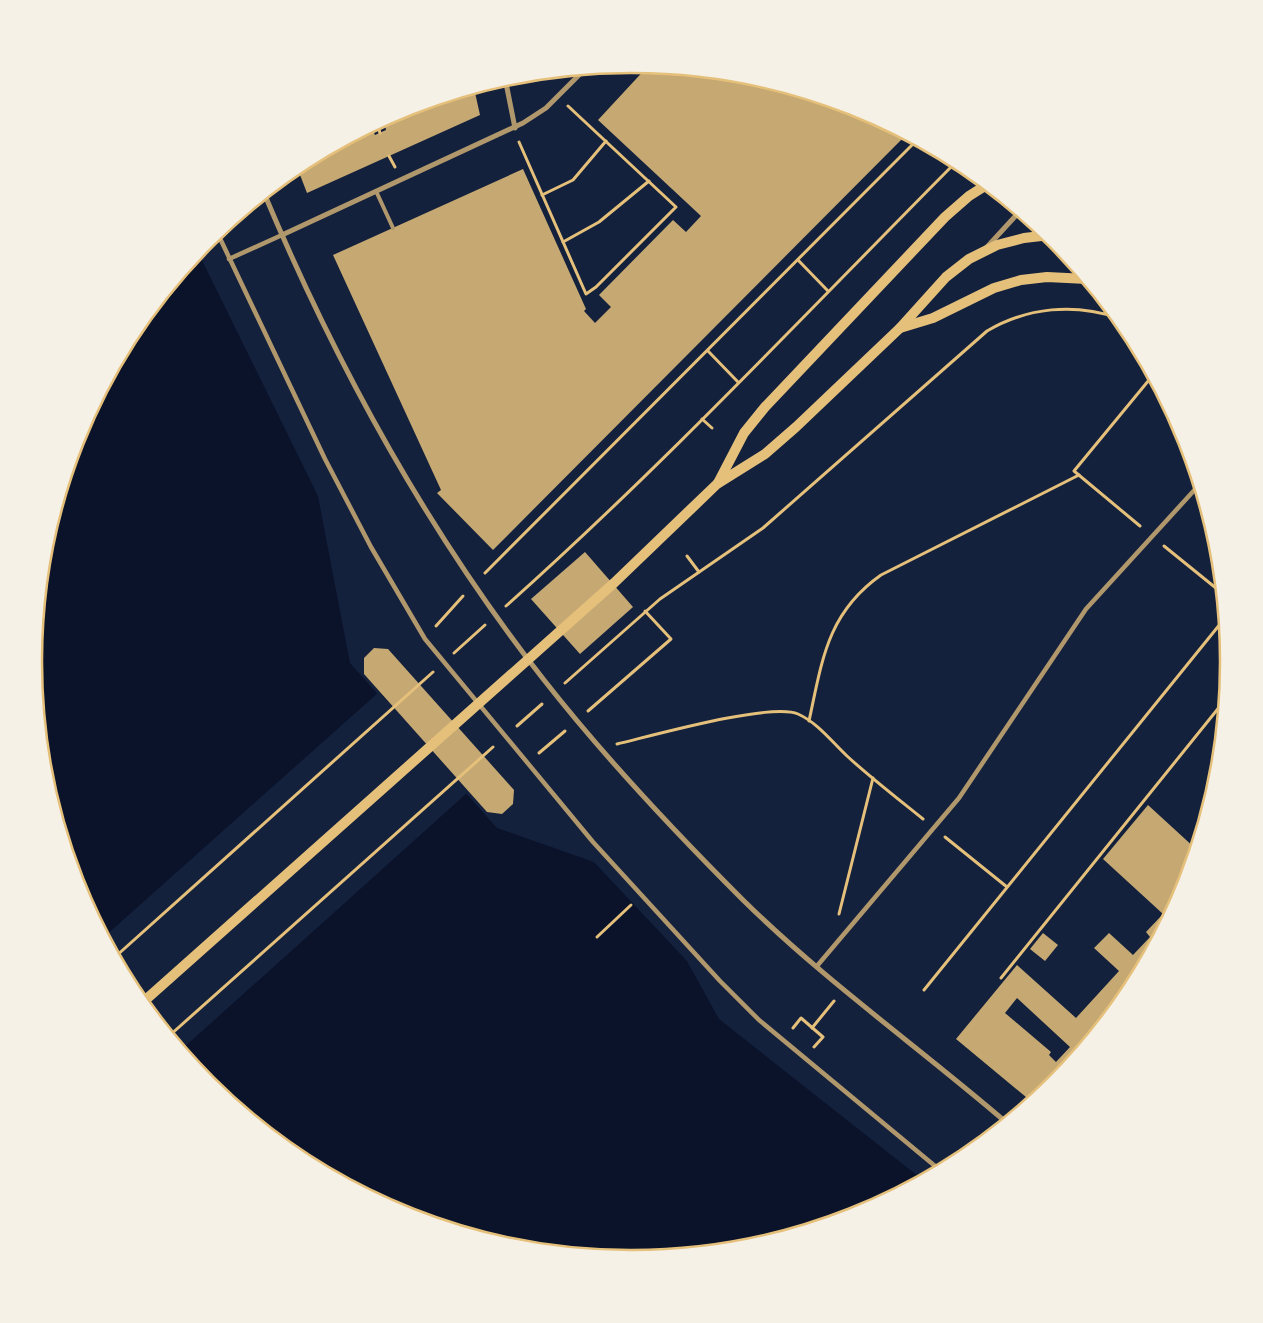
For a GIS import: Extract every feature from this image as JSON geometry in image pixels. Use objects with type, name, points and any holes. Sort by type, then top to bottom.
[{"type":"main road","points":[[717,484],[742,438],[765,407],[944,217],[982,188]]},
{"type":"main road","points":[[148,998],[614,583],[717,484],[748,466],[779,442],[900,328],[946,277],[984,251],[1013,240],[1039,237]]},
{"type":"main road","points":[[900,328],[933,318],[982,293],[1021,280],[1054,277],[1079,278]]},
{"type":"street","points":[[229,259],[516,128],[538,114],[579,75]]},
{"type":"street","points":[[506,87],[516,128]]},
{"type":"street","points":[[267,199],[342,363],[384,442],[474,584],[543,679],[601,748],[744,901],[844,990],[1002,1119]]},
{"type":"street","points":[[984,251],[1015,215]]},
{"type":"street","points":[[221,240],[329,468],[379,562],[425,639],[593,842],[720,981],[759,1020],[935,1167]]},
{"type":"street","points":[[817,966],[935,828],[976,776],[1086,608],[1195,491]]},
{"type":"lane","points":[[376,191],[393,228]]},
{"type":"path","points":[[516,128],[522,150],[586,294],[596,287],[676,207],[558,97]]},
{"type":"path","points":[[542,195],[573,180],[606,141]]},
{"type":"path","points":[[500,558],[913,144]]},
{"type":"path","points":[[504,608],[578,542],[951,167]]},
{"type":"path","points":[[563,242],[599,222],[649,181]]},
{"type":"path","points":[[798,260],[828,291]]},
{"type":"path","points":[[560,687],[646,611],[763,528],[987,331],[1022,315],[1046,310],[1070,308],[1108,316]]},
{"type":"path","points":[[708,351],[738,382]]},
{"type":"path","points":[[1149,380],[1074,471],[1215,588]]},
{"type":"path","points":[[702,418],[712,428]]},
{"type":"path","points":[[809,721],[831,633],[846,607],[862,588],[887,572],[1079,475]]},
{"type":"path","points":[[687,556],[699,572]]},
{"type":"path","points":[[425,639],[474,584]]},
{"type":"path","points":[[527,764],[671,640],[646,611]]},
{"type":"path","points":[[453,654],[490,621]]},
{"type":"path","points":[[924,990],[1219,625]]},
{"type":"path","points":[[119,953],[438,667]]},
{"type":"path","points":[[516,726],[546,700]]},
{"type":"path","points":[[1001,978],[1218,710]]},
{"type":"path","points":[[601,748],[766,711],[790,712],[809,721],[873,778],[935,828]]},
{"type":"path","points":[[174,1032],[494,746]]},
{"type":"path","points":[[836,942],[841,903],[873,778]]},
{"type":"path","points":[[956,846],[1007,887]]},
{"type":"path","points":[[597,937],[633,904]]},
{"type":"path","points":[[812,1028],[844,990]]},
{"type":"path","points":[[803,1020],[822,1036]]},
{"type":"water","points":[[202,259],[318,496],[350,663],[497,828],[594,862],[687,961],[719,1019],[918,1176],[857,1206],[821,1219],[746,1239],[708,1245],[670,1249],[593,1249],[517,1239],[479,1230],[406,1206],[371,1190],[337,1172],[273,1129],[215,1078],[164,1020],[142,989],[121,956],[87,887],[63,814],[54,776],[44,700],[42,662],[44,623],[54,547],[74,472],[87,436],[121,367],[142,334],[164,303]]},
{"type":"pier","points":[[379,692],[468,792],[186,1046],[142,989],[109,933]]},
{"type":"building","points":[[641,73],[670,74],[746,84],[784,93],[857,117],[902,139],[493,550],[437,493],[441,490],[333,255],[523,169],[586,309],[584,311],[595,323],[611,307],[599,295],[673,220],[686,232],[701,216],[598,120]]},
{"type":"building","points":[[475,94],[480,115],[307,193],[300,175],[337,151],[371,133],[374,132],[375,135],[386,130],[385,126],[406,117]]},
{"type":"building","points":[[585,552],[633,607],[580,654],[531,599]]},
{"type":"building","points":[[374,648],[388,649],[514,790],[513,804],[502,814],[487,812],[364,674],[364,658]]},
{"type":"building","points":[[1148,805],[1191,844],[1176,887],[1160,922],[1142,956],[1099,1020],[1048,1078],[1027,1098],[956,1039],[1017,965],[1076,1018],[1119,971],[1094,948],[1109,933],[1133,955],[1150,937],[1146,932],[1163,914],[1103,859]],"holes":[[[1017,998],[1070,1047],[1056,1062],[1049,1055],[1051,1052],[1005,1013]]]},
{"type":"building","points":[[1043,933],[1058,945],[1045,961],[1030,949]]}]
